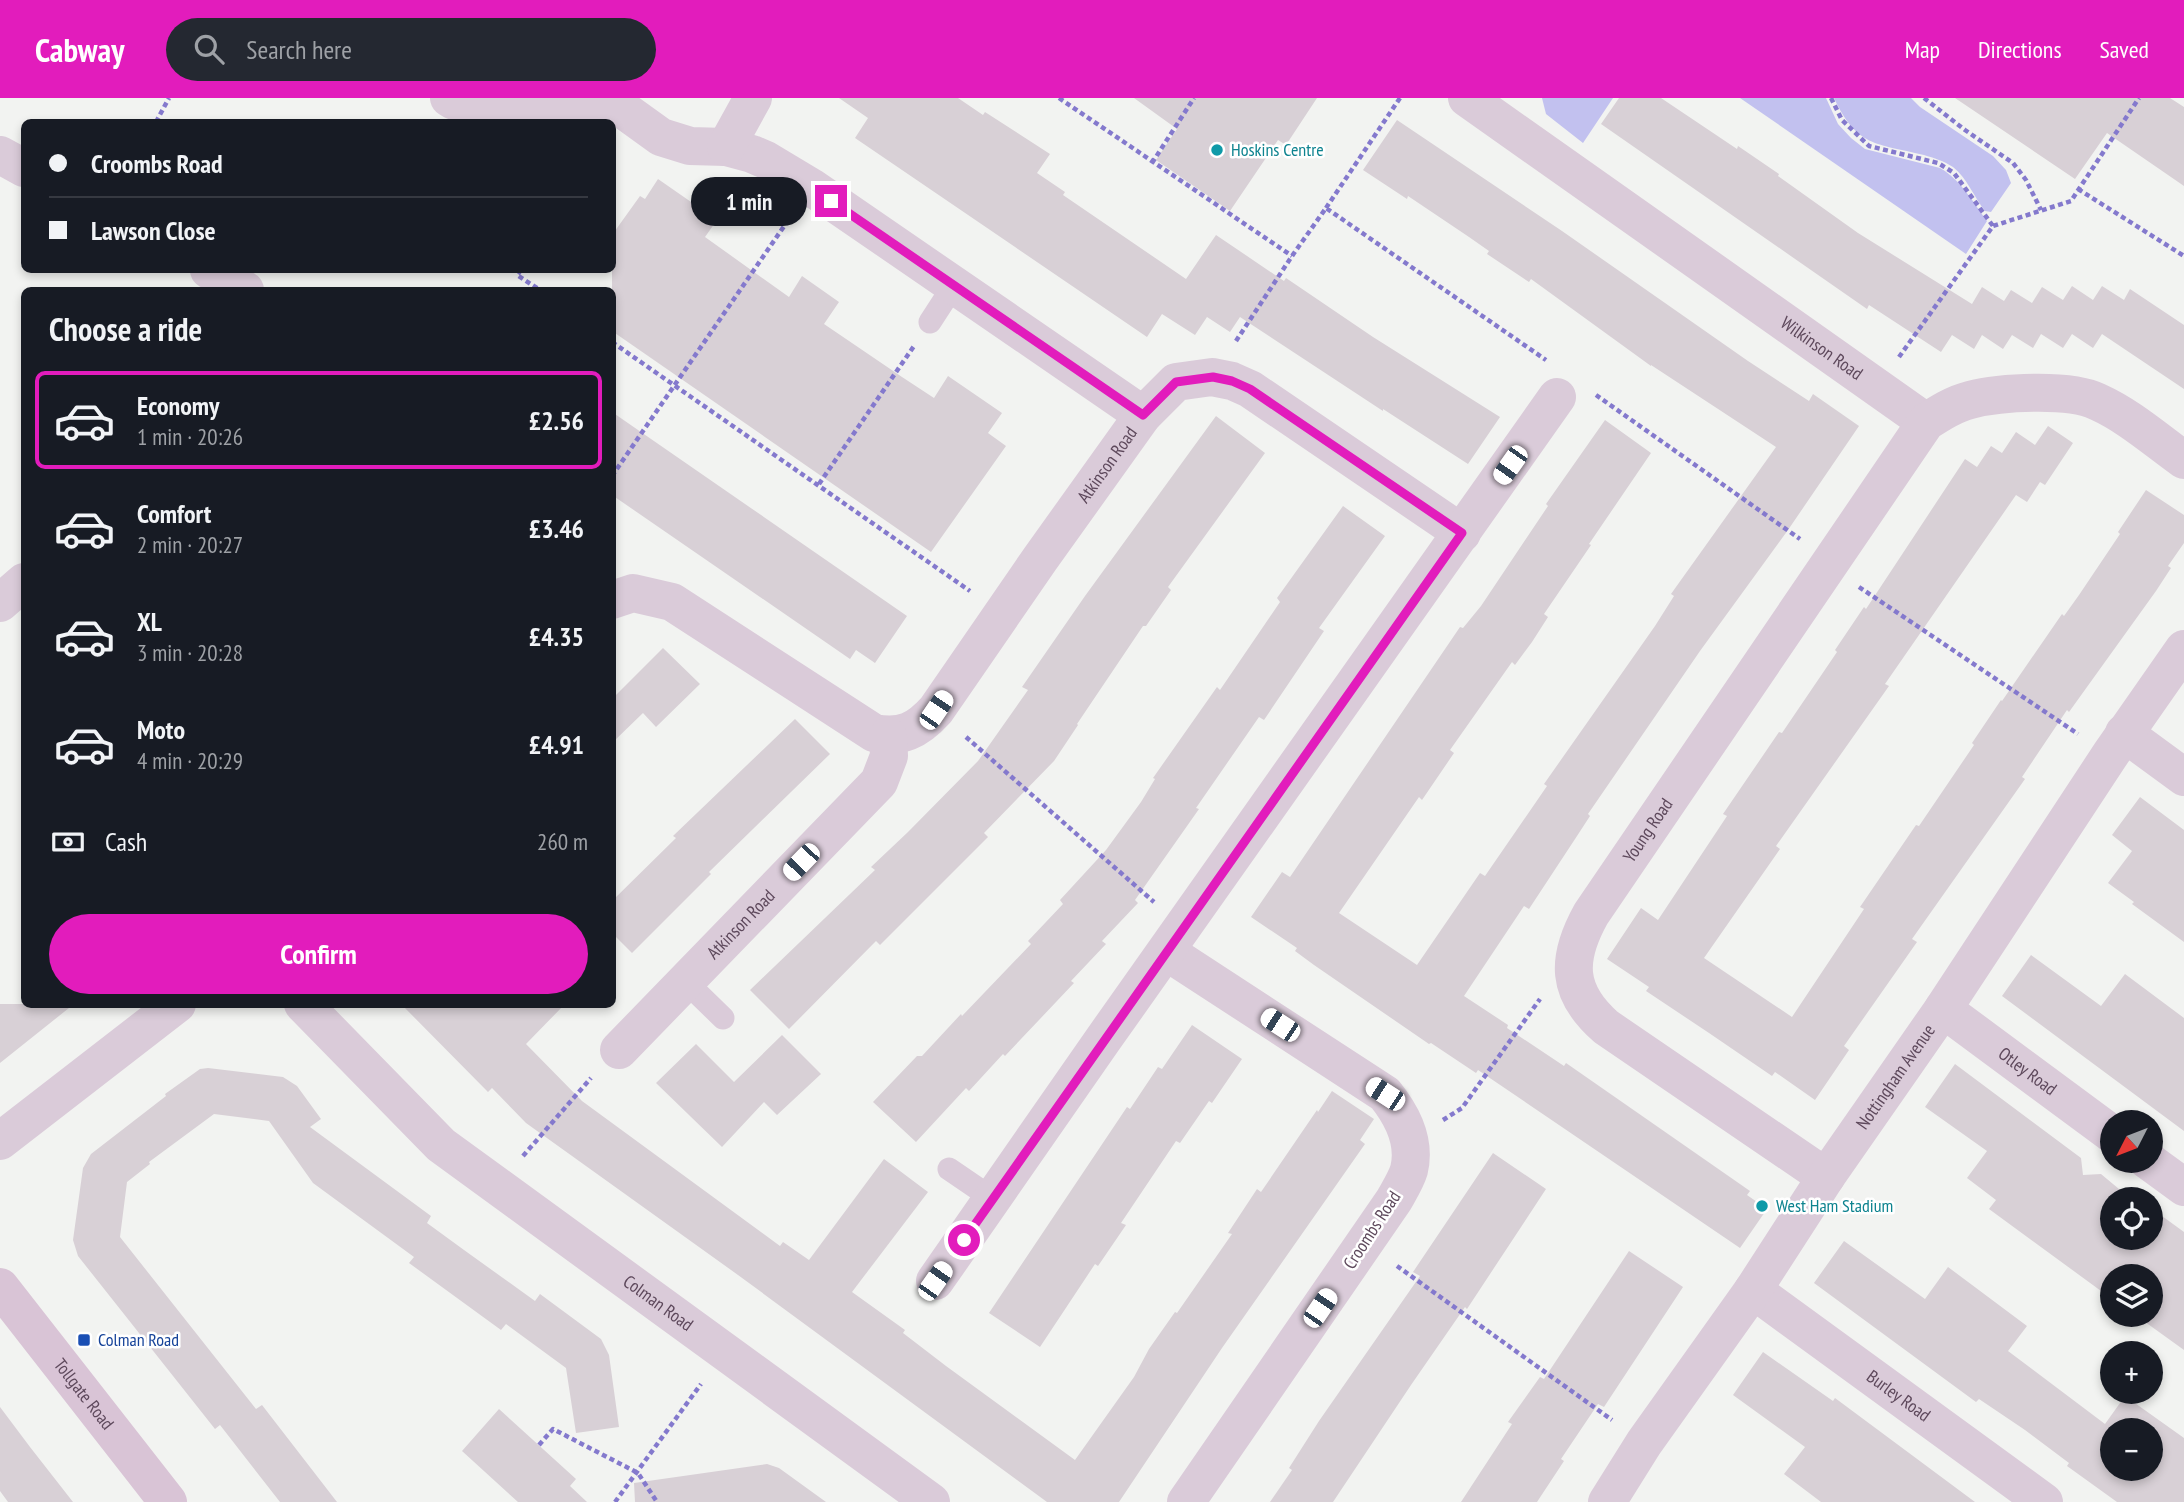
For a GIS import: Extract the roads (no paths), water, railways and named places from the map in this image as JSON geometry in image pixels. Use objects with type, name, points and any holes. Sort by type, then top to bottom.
[{"type":"street","points":[[449,98],[454,101],[598,100],[625,111],[661,137],[690,146],[726,147],[766,160],[811,187],[1143,415]]},
{"type":"street","points":[[726,147],[753,98]]},
{"type":"street","name":"Wilkinson Road","points":[[1482,102],[1926,422]]},
{"type":"street","points":[[0,155],[21,166]]},
{"type":"street","name":"Atkinson Road","points":[[619,1050],[879,782],[888,756],[888,736],[915,729],[936,710],[1143,415],[1176,382],[1213,377],[1250,389],[1462,533]]},
{"type":"street","points":[[1926,422],[1947,408],[1970,400],[2012,394],[2066,393],[2096,401],[2121,415],[2184,460]]},
{"type":"street","points":[[935,1281],[1557,397]]},
{"type":"street","name":"Young Road","points":[[1826,1177],[1591,1014],[1578,993],[1574,978],[1574,959],[1580,933],[1591,914],[1926,422]]},
{"type":"street","points":[[0,603],[21,585]]},
{"type":"street","points":[[616,599],[633,593],[672,602],[874,733],[888,736]]},
{"type":"street","name":"Nottingham Avenue","points":[[1606,1502],[1644,1443],[1753,1290],[1826,1177],[1943,1009],[2124,733],[2184,649]]},
{"type":"street","points":[[2124,733],[2184,777]]},
{"type":"street","name":"Croombs Road","points":[[1167,952],[1385,1094],[1400,1113],[1410,1141],[1409,1170],[1394,1200],[1186,1502]]},
{"type":"street","points":[[0,1141],[172,1008]]},
{"type":"street","name":"Colman Road","points":[[307,1008],[442,1145],[931,1502]]},
{"type":"street","name":"Otley Road","points":[[1943,1009],[2100,1125]]},
{"type":"street","points":[[2163,1172],[2184,1187]]},
{"type":"street","name":"Tollgate Road","points":[[0,1287],[168,1502]]},
{"type":"street","name":"Burley Road","points":[[1753,1290],[2044,1502]]},
{"type":"lane","points":[[930,322],[954,285]]},
{"type":"lane","points":[[685,981],[723,1018]]},
{"type":"lane","points":[[949,1170],[993,1199]]},
{"type":"place","name":"Hoskins Centre","points":[[1217,150]]},
{"type":"place","name":"West Ham Stadium","points":[[1762,1206]]},
{"type":"place","name":"Colman Road","points":[[84,1340]]}]
